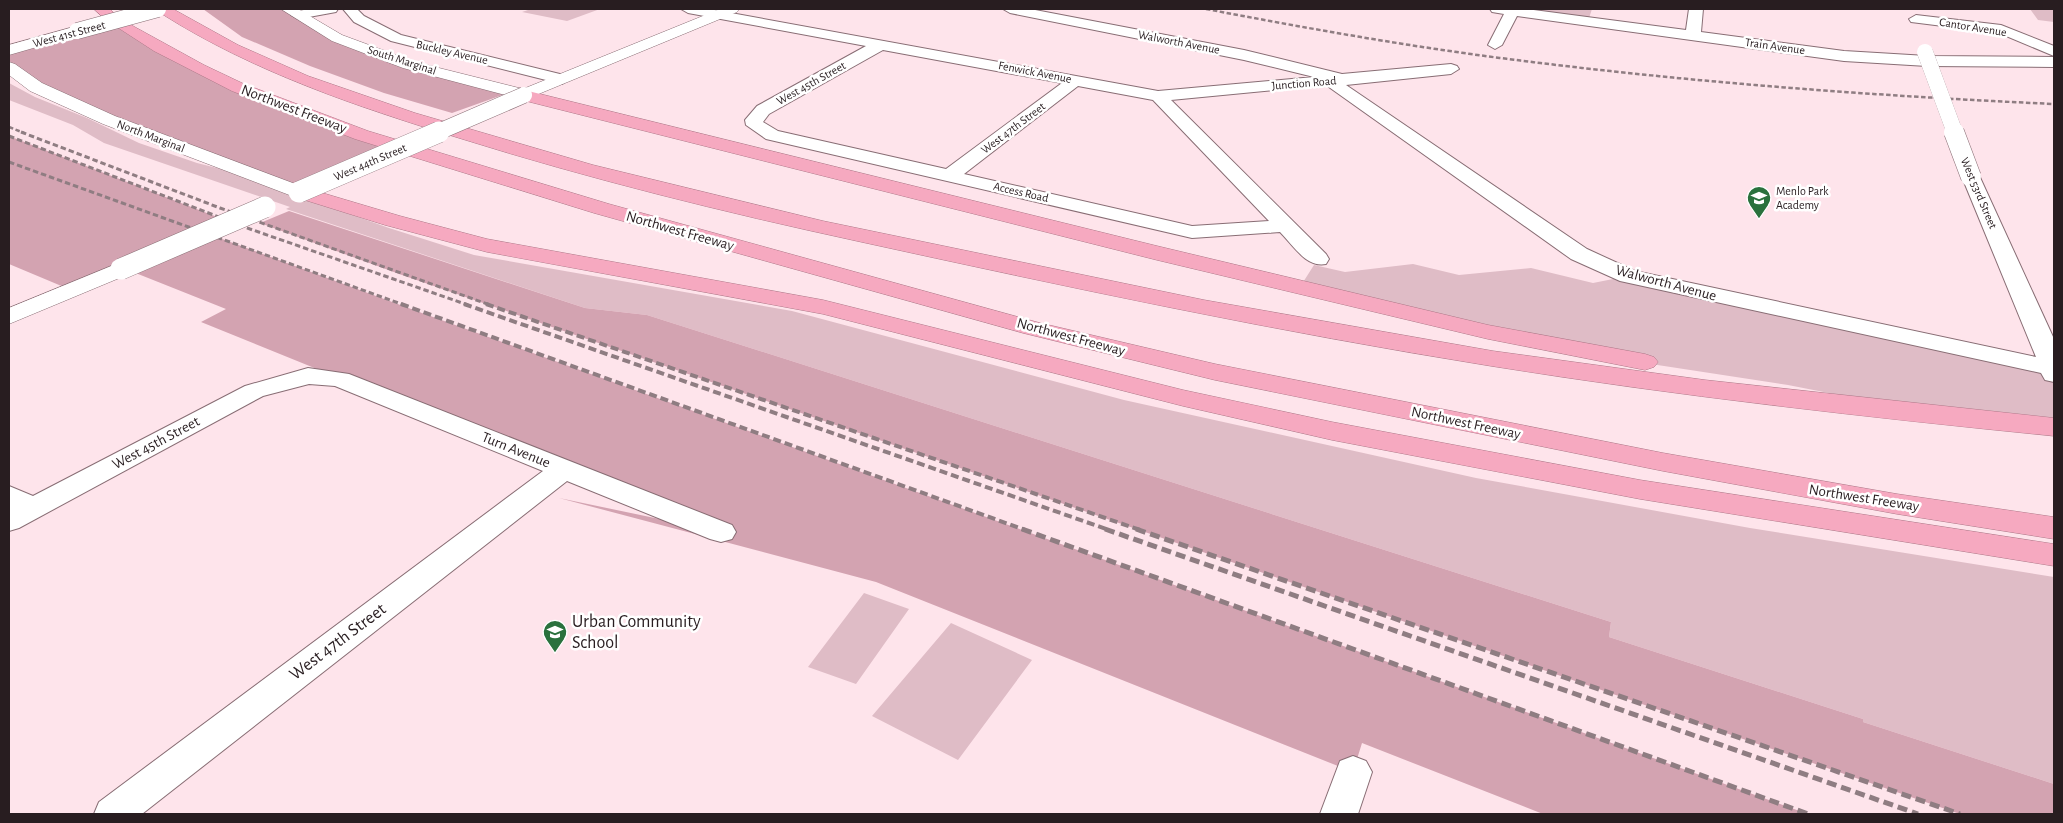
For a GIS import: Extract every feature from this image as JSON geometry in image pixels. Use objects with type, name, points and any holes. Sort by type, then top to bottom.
[{"type":"highway","name":"Northwest Freeway","points":[[163,10],[238,52],[360,102],[503,146],[754,212],[1134,293],[1422,346],[1586,372],[1794,399],[2054,427]]},
{"type":"highway","name":"Northwest Freeway","points":[[111,17],[180,60],[220,80],[316,120],[554,196],[954,307],[1146,357],[2013,535],[2054,528]]},
{"type":"highway","points":[[524,95],[1148,251],[1488,332],[1651,364],[1788,385],[1948,416]]},
{"type":"highway","points":[[299,192],[384,220],[495,248],[770,296],[859,315],[1112,381],[1226,408],[1372,439],[1550,474],[1723,504],[2013,535],[2054,555]]},
{"type":"street","points":[[293,12],[332,9]]},
{"type":"street","name":"Buckley Avenue","points":[[350,9],[359,19],[396,38],[562,79]]},
{"type":"street","name":"Fenwick Avenue","points":[[688,9],[724,12],[1158,96]]},
{"type":"street","name":"Walworth Avenue","points":[[1010,9],[1244,54],[1338,80],[1578,254],[1628,276],[2053,372]]},
{"type":"street","name":"Train Avenue","points":[[1497,9],[1844,56],[1927,61],[2054,62]]},
{"type":"street","points":[[1693,35],[1696,9]]},
{"type":"street","name":"West 41st Street","points":[[9,50],[163,10]]},
{"type":"street","points":[[1495,45],[1513,11]]},
{"type":"street","name":"South Marginal","points":[[293,12],[337,38],[409,64],[524,95]]},
{"type":"street","name":"West 44th Street","points":[[9,317],[524,95],[724,12]]},
{"type":"street","name":"West 53rd Street","points":[[1915,14],[1926,52],[1971,177],[2048,340],[2053,372]]},
{"type":"street","name":"Cantor Avenue","points":[[1915,14],[2001,29],[2018,34],[2054,52]]},
{"type":"street","name":"West 45th Street","points":[[762,129],[755,125],[754,120],[762,110],[882,44]]},
{"type":"street","name":"North Marginal","points":[[9,67],[36,87],[109,120],[299,192]]},
{"type":"street","name":"Junction Road","points":[[1158,96],[1450,70]]},
{"type":"street","name":"West 47th Street","points":[[949,176],[1076,80]]},
{"type":"street","points":[[1158,96],[1284,226],[1318,258]]},
{"type":"street","name":"Access Road","points":[[762,129],[772,135],[1192,232],[1284,226]]},
{"type":"street","name":"West 45th Street","points":[[17,508],[254,391],[308,376]]},
{"type":"street","name":"Turn Avenue","points":[[308,376],[340,379],[721,532]]},
{"type":"street","name":"West 47th Street","points":[[113,814],[564,469]]},
{"type":"street","points":[[1339,814],[1353,772]]},
{"type":"shaded area","points":[[203,9],[288,9],[337,38],[511,92],[452,113],[384,93],[310,66],[242,37]]},
{"type":"shaded area","points":[[531,9],[600,9],[567,21],[522,12]]},
{"type":"shaded area","points":[[1497,9],[1592,9],[1588,21]]},
{"type":"shaded area","points":[[2030,9],[2053,9],[2054,22],[2038,20]]},
{"type":"shaded area","points":[[117,20],[180,60],[388,144],[299,192],[36,87],[9,67],[9,50]]},
{"type":"shaded area","points":[[9,83],[35,97],[87,118],[139,143],[197,163],[229,171],[389,228],[474,255],[792,311],[1124,400],[1476,478],[1750,528],[2054,577],[2054,784],[1863,722],[1863,719],[1609,637],[1611,622],[647,315],[585,308],[286,209],[290,207],[104,143],[73,125],[9,100]]},
{"type":"shaded area","points":[[9,136],[230,222],[206,233],[422,313],[1808,814],[1543,814],[1362,743],[1353,772],[876,582],[559,498],[717,531],[201,322],[226,309],[123,268],[71,290],[9,264]]},
{"type":"shaded area","points":[[289,211],[585,308],[647,315],[1611,622],[1609,637],[1863,719],[1863,722],[2054,784],[2054,814],[1960,814],[402,275],[260,223]]},
{"type":"shaded area","points":[[1413,264],[1459,275],[1531,268],[1593,283],[1628,276],[2052,368],[2054,375],[2054,427],[1936,414],[1788,385],[1651,364],[1300,287],[1314,265],[1345,272]]},
{"type":"shaded area","points":[[864,593],[909,609],[856,684],[808,667]]},
{"type":"shaded area","points":[[951,623],[1032,660],[958,760],[872,716]]},
{"type":"railway","points":[[1206,9],[1404,44],[1590,69],[1789,88],[2054,104]]},
{"type":"railway","points":[[9,127],[24,133]]},
{"type":"railway","points":[[21,132],[220,208],[490,305]]},
{"type":"railway","points":[[9,136],[250,229],[468,305]]},
{"type":"railway","points":[[9,162],[404,305]]},
{"type":"railway","points":[[401,304],[1025,530]]},
{"type":"railway","points":[[464,304],[1109,530]]},
{"type":"railway","points":[[486,304],[1140,530]]},
{"type":"railway","points":[[1022,529],[1808,814]]},
{"type":"railway","points":[[1105,529],[1918,814]]},
{"type":"railway","points":[[1136,529],[1960,814]]},
{"type":"place","name":"Menlo Park Academy","points":[[1759,219]]},
{"type":"place","name":"Urban Community School","points":[[555,653]]}]
